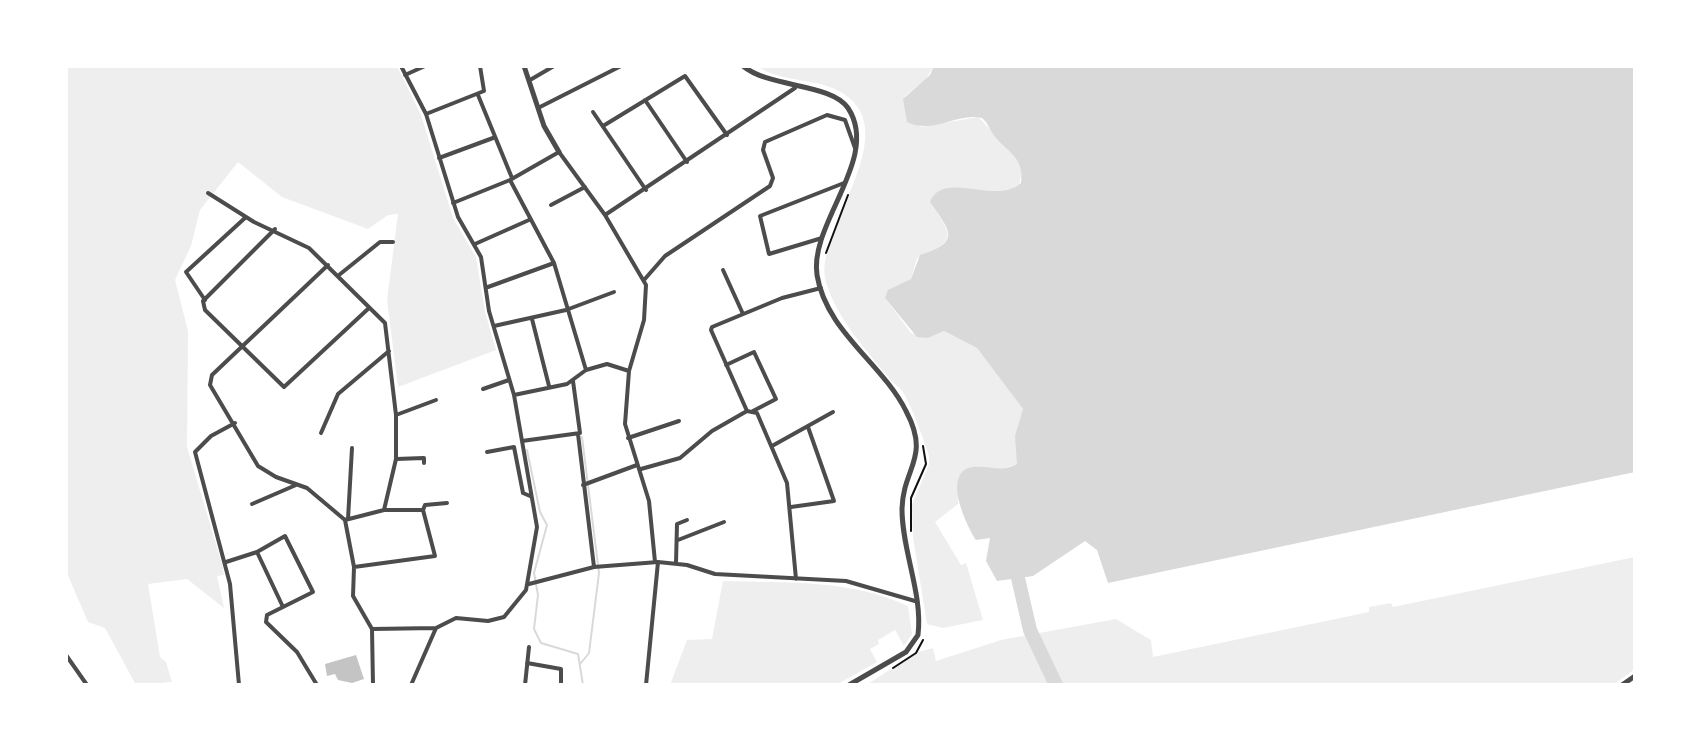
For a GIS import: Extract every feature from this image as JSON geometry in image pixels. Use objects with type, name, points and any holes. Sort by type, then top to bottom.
[{"type":"street","points":[[372,629],[436,628],[456,618],[488,621],[504,617],[528,585],[537,527],[514,395],[475,244],[453,203],[426,114],[401,66]]},
{"type":"street","points":[[405,75],[425,66]]},
{"type":"street","points":[[426,114],[484,91],[480,66]]},
{"type":"street","points":[[524,66],[546,131],[605,215],[644,280],[644,320],[629,371],[625,401],[628,438],[649,501],[656,562],[646,685]]},
{"type":"street","points":[[530,80],[554,66]]},
{"type":"street","points":[[540,107],[621,66]]},
{"type":"street","points":[[743,66],[757,76],[832,95],[845,104],[855,127],[856,150],[817,262],[821,288],[837,321],[905,408],[915,437],[918,455],[902,508],[919,630],[914,646],[849,685]]},
{"type":"street","points":[[603,126],[685,76],[727,135]]},
{"type":"street","points":[[605,215],[795,88]]},
{"type":"street","points":[[478,95],[529,220],[554,263],[586,370]]},
{"type":"street","points":[[645,100],[687,162]]},
{"type":"street","points":[[593,112],[646,190]]},
{"type":"street","points":[[644,280],[665,256],[770,186],[773,178],[763,150],[770,139],[827,115],[835,116],[845,120],[856,150]]},
{"type":"street","points":[[439,158],[493,138]]},
{"type":"street","points":[[453,203],[511,179],[559,152]]},
{"type":"street","points":[[824,237],[769,254],[760,216],[844,183]]},
{"type":"street","points":[[551,205],[585,187]]},
{"type":"street","points":[[208,193],[246,217],[302,242],[385,323],[396,415],[396,459],[384,510]]},
{"type":"street","points":[[246,217],[186,272],[205,300],[205,310],[284,387],[369,308]]},
{"type":"street","points":[[475,244],[529,220]]},
{"type":"street","points":[[205,300],[275,229]]},
{"type":"street","points":[[339,275],[380,242],[393,242]]},
{"type":"street","points":[[487,287],[554,263]]},
{"type":"street","points":[[328,265],[212,375],[210,385],[258,466],[276,477],[298,484],[347,520]]},
{"type":"street","points":[[723,270],[743,314]]},
{"type":"street","points":[[796,579],[791,507],[783,472],[772,446],[726,365],[711,330],[782,298],[821,288]]},
{"type":"street","points":[[494,326],[566,310],[614,292]]},
{"type":"street","points":[[532,319],[549,386]]},
{"type":"street","points":[[321,433],[338,394],[389,351]]},
{"type":"street","points":[[587,485],[639,467],[680,458],[712,431],[776,399],[754,352],[726,365]]},
{"type":"street","points":[[514,395],[573,381],[586,370],[607,364],[629,371]]},
{"type":"street","points":[[483,389],[509,380]]},
{"type":"street","points":[[573,381],[594,566]]},
{"type":"street","points":[[396,415],[436,400]]},
{"type":"street","points":[[772,446],[833,412]]},
{"type":"street","points":[[628,438],[679,421]]},
{"type":"street","points":[[235,423],[211,436],[195,452],[226,562],[239,685]]},
{"type":"street","points":[[791,507],[834,501],[808,427]]},
{"type":"street","points":[[522,441],[578,434]]},
{"type":"street","points":[[487,452],[514,447],[523,493],[530,496]]},
{"type":"street","points":[[352,448],[347,520],[354,567],[353,596],[372,629],[373,685]]},
{"type":"street","points":[[396,459],[424,458],[424,463]]},
{"type":"street","points":[[252,504],[298,484]]},
{"type":"street","points":[[354,567],[435,556],[423,510],[425,505],[447,503]]},
{"type":"street","points":[[347,520],[384,510],[423,510]]},
{"type":"street","points":[[676,563],[677,524],[687,520]]},
{"type":"street","points":[[677,540],[724,522]]},
{"type":"street","points":[[226,562],[257,552],[285,536],[313,592],[267,615],[266,622],[297,652],[317,685]]},
{"type":"street","points":[[257,552],[283,607]]},
{"type":"street","points":[[528,585],[594,566],[656,562],[676,563],[715,574],[846,581],[915,601]]},
{"type":"street","points":[[411,685],[436,628]]},
{"type":"street","points":[[525,685],[529,647]]},
{"type":"street","points":[[66,655],[87,685]]},
{"type":"street","points":[[527,663],[561,669],[561,685]]},
{"type":"street","points":[[1622,685],[1635,676]]},
{"type":"path","points":[[911,539],[910,501],[926,461],[921,440]]},
{"type":"path","points":[[922,642],[924,632]]},
{"type":"shaded area","points":[[66,66],[397,66],[421,115],[453,218],[476,257],[485,312],[496,350],[398,387],[387,300],[398,214],[388,215],[368,229],[282,197],[238,162],[200,210],[191,246],[175,280],[188,331],[187,447],[222,564],[224,575],[217,576],[224,608],[187,579],[148,584],[160,657],[166,662],[172,682],[136,685],[105,628],[88,622],[66,571]]},
{"type":"shaded area","points":[[757,66],[934,66],[926,79],[905,96],[921,127],[978,117],[1016,155],[1022,170],[1019,186],[1011,190],[930,202],[948,236],[940,247],[917,258],[911,279],[885,298],[911,333],[928,338],[944,331],[977,348],[1023,409],[1018,426],[1017,464],[999,470],[982,468],[958,477],[958,504],[935,522],[961,565],[966,563],[983,620],[943,628],[927,624],[913,537],[912,505],[929,464],[929,456],[903,392],[853,333],[837,309],[826,282],[825,261],[862,158],[865,134],[860,112],[844,94],[834,89],[778,76]]},
{"type":"shaded area","points":[[934,66],[1635,66],[1635,472],[1108,583],[1097,550],[1085,541],[1033,576],[997,581],[986,561],[990,538],[976,540],[962,511],[957,488],[964,471],[973,467],[1001,468],[1017,464],[1015,436],[1023,409],[977,348],[944,331],[928,338],[917,337],[885,298],[888,290],[911,279],[920,255],[947,240],[947,228],[930,202],[937,193],[946,188],[998,191],[1021,183],[1017,160],[982,118],[964,118],[926,126],[907,122],[903,99],[930,75]]},
{"type":"shaded area","points":[[1635,557],[1635,669],[1613,685],[866,685],[918,652],[933,648],[936,661],[1001,640],[1116,619],[1151,640],[1153,657],[1369,612],[1369,607],[1391,603],[1393,607]]},
{"type":"shaded area","points":[[723,581],[818,584],[886,597],[908,606],[912,634],[904,646],[895,630],[878,640],[879,644],[870,649],[877,662],[836,685],[670,685],[687,640],[712,639]]},
{"type":"building","points":[[356,655],[364,679],[352,683],[338,680],[335,674],[327,676],[325,664]]},
{"type":"waterway","points":[[581,663],[589,653],[599,573],[582,437]]},
{"type":"waterway","points":[[527,450],[540,512],[547,525],[534,573],[538,595],[534,629],[541,643],[578,654],[583,685]]},
{"type":"waterway","points":[[1018,578],[1030,630],[1056,685]]}]
